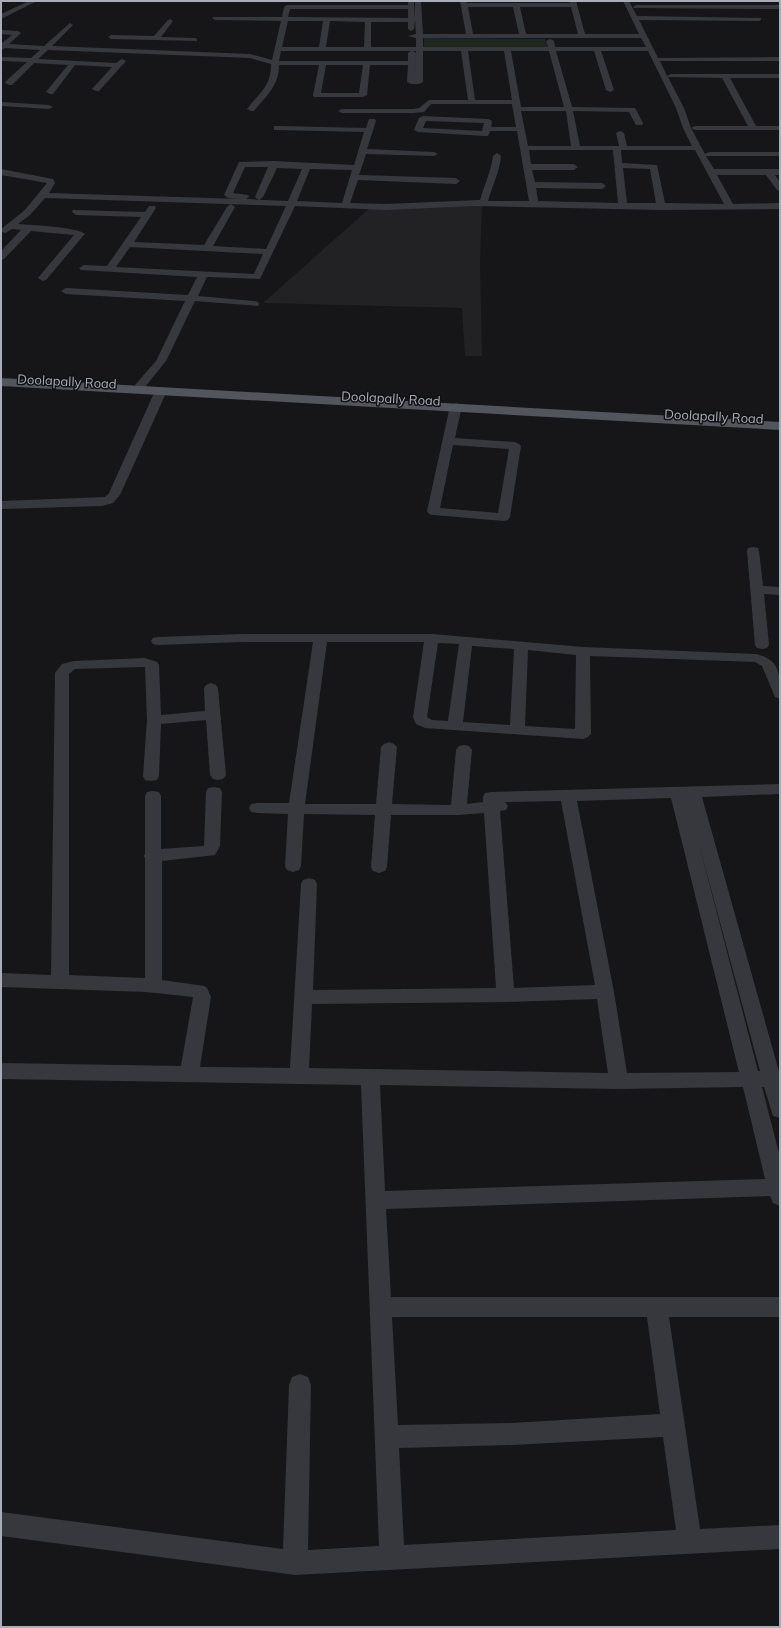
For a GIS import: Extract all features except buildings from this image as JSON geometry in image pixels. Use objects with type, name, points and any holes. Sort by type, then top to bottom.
[{"type":"main road","name":"Doolapally Road","points":[[1,377],[650,419],[776,422]]},
{"type":"main road","points":[[1,382],[152,387]]},
{"type":"main road","name":"Doolapally Road","points":[[152,387],[776,422]]},
{"type":"street","points":[[1,16],[34,1]]},
{"type":"street","points":[[251,108],[271,85],[275,76],[275,63],[288,4],[411,4],[415,36],[421,50],[419,82],[411,82],[412,50],[415,36],[418,1]]},
{"type":"street","points":[[626,1],[638,18],[671,76],[674,91]]},
{"type":"street","points":[[470,36],[463,3],[516,5],[573,3],[582,36]]},
{"type":"street","points":[[715,172],[709,154],[649,49],[643,36],[634,4],[713,4],[780,7]]},
{"type":"street","points":[[516,5],[523,36]]},
{"type":"street","points":[[638,18],[702,22],[761,22],[754,5]]},
{"type":"street","points":[[215,18],[412,20]]},
{"type":"street","points":[[322,49],[327,19]]},
{"type":"street","points":[[367,49],[368,19]]},
{"type":"street","points":[[156,39],[170,21]]},
{"type":"street","points":[[8,83],[70,25]]},
{"type":"street","points":[[1,32],[18,33],[2,47]]},
{"type":"street","points":[[100,50],[114,34],[156,39],[195,40]]},
{"type":"street","points":[[415,36],[643,36]]},
{"type":"street","points":[[548,36],[554,50],[569,109],[576,148]]},
{"type":"street","points":[[2,47],[250,56],[275,63],[411,63]]},
{"type":"street","points":[[278,49],[649,49]]},
{"type":"street","points":[[464,50],[472,102]]},
{"type":"street","points":[[507,50],[515,105],[525,148],[534,205]]},
{"type":"street","points":[[597,50],[610,90]]},
{"type":"street","points":[[713,50],[720,59]]},
{"type":"street","points":[[96,88],[132,51]]},
{"type":"street","points":[[1,59],[118,65]]},
{"type":"street","points":[[661,59],[780,59]]},
{"type":"street","points":[[50,92],[73,63]]},
{"type":"street","points":[[323,63],[317,95],[363,95],[367,63]]},
{"type":"street","points":[[671,76],[780,76]]},
{"type":"street","points":[[725,76],[759,130]]},
{"type":"street","points":[[342,111],[413,111],[421,110],[429,102],[472,102],[569,109],[621,107],[632,110],[639,123]]},
{"type":"street","points":[[1,104],[48,110],[1,111]]},
{"type":"street","points":[[683,108],[687,128],[698,148],[715,172],[734,207]]},
{"type":"street","points":[[423,118],[488,121],[487,129],[485,134],[418,130],[423,118]]},
{"type":"street","points":[[345,206],[372,119]]},
{"type":"street","points":[[278,128],[369,130]]},
{"type":"street","points":[[695,128],[759,130],[780,128]]},
{"type":"street","points":[[487,129],[521,129]]},
{"type":"street","points":[[620,133],[618,165],[623,206]]},
{"type":"street","points":[[525,148],[698,148]]},
{"type":"street","points":[[362,151],[434,154]]},
{"type":"street","points":[[709,154],[774,151]]},
{"type":"street","points":[[483,204],[490,179],[496,167],[497,156]]},
{"type":"street","points":[[357,168],[242,164],[228,195],[345,206],[386,207],[483,204],[661,207],[780,206]]},
{"type":"street","points":[[259,197],[274,164]]},
{"type":"street","points":[[618,165],[653,164],[661,207]]},
{"type":"street","points":[[84,268],[257,277],[293,201],[307,166]]},
{"type":"street","points":[[528,167],[574,167]]},
{"type":"street","points":[[1,172],[50,181],[51,183],[43,196],[27,213],[1,234]]},
{"type":"street","points":[[715,172],[780,172]]},
{"type":"street","points":[[769,172],[780,188]]},
{"type":"street","points":[[354,177],[456,181]]},
{"type":"street","points":[[531,185],[602,186]]},
{"type":"street","points":[[43,196],[293,201]]},
{"type":"street","points":[[206,248],[231,207]]},
{"type":"street","points":[[76,212],[149,212],[110,269]]},
{"type":"street","points":[[9,226],[74,232],[80,234],[43,278]]},
{"type":"street","points":[[1,257],[28,228]]},
{"type":"street","points":[[128,244],[268,252]]},
{"type":"street","points":[[1,505],[102,502],[109,500],[114,495],[152,387],[158,375],[156,369],[203,275]]},
{"type":"street","points":[[66,291],[191,298],[254,304]]},
{"type":"street","points":[[449,441],[515,446],[504,517],[432,511],[456,406]]},
{"type":"street","points":[[753,551],[762,645]]},
{"type":"street","points":[[756,590],[780,591]]},
{"type":"street","points":[[158,641],[243,638],[432,638],[521,647],[583,651],[756,658],[763,660],[768,664],[780,694]]},
{"type":"street","points":[[293,866],[296,809],[321,638]]},
{"type":"street","points":[[432,638],[420,717],[421,721],[430,725],[583,734],[583,651]]},
{"type":"street","points":[[455,726],[466,641]]},
{"type":"street","points":[[517,730],[521,647]]},
{"type":"street","points":[[60,981],[62,673],[67,667],[74,665],[148,663],[152,665],[154,720],[152,776]]},
{"type":"street","points":[[211,688],[218,775]]},
{"type":"street","points":[[154,720],[213,715]]},
{"type":"street","points":[[379,867],[389,746]]},
{"type":"street","points":[[458,810],[464,750]]},
{"type":"street","points":[[257,808],[458,810],[491,802],[687,797],[780,789]]},
{"type":"street","points":[[152,856],[209,851],[212,846],[214,792]]},
{"type":"street","points":[[153,796],[153,984]]},
{"type":"street","points":[[687,797],[780,800]]},
{"type":"street","points":[[687,797],[709,880],[780,1110]]},
{"type":"street","points":[[569,801],[619,1082]]},
{"type":"street","points":[[491,802],[506,995]]},
{"type":"street","points":[[375,1200],[779,1191],[751,1079],[709,880]]},
{"type":"street","points":[[299,1076],[309,884]]},
{"type":"street","points":[[1,980],[153,984],[198,991],[201,993],[202,997],[189,1074]]},
{"type":"street","points":[[303,997],[506,995],[604,992]]},
{"type":"street","points":[[1,1071],[619,1082],[771,1079]]},
{"type":"street","points":[[370,1078],[392,1557]]},
{"type":"street","points":[[381,1307],[780,1307]]},
{"type":"street","points":[[657,1307],[690,1542]]},
{"type":"street","points":[[296,1562],[300,1385]]},
{"type":"street","points":[[387,1437],[512,1434],[673,1426]]},
{"type":"street","points":[[1,1524],[296,1562],[780,1537]]},
{"type":"shaded area","points":[[424,38],[545,39],[548,48],[424,49]]},
{"type":"shaded area","points":[[482,205],[480,262],[482,356],[465,356],[462,308],[263,303],[370,208]]}]
